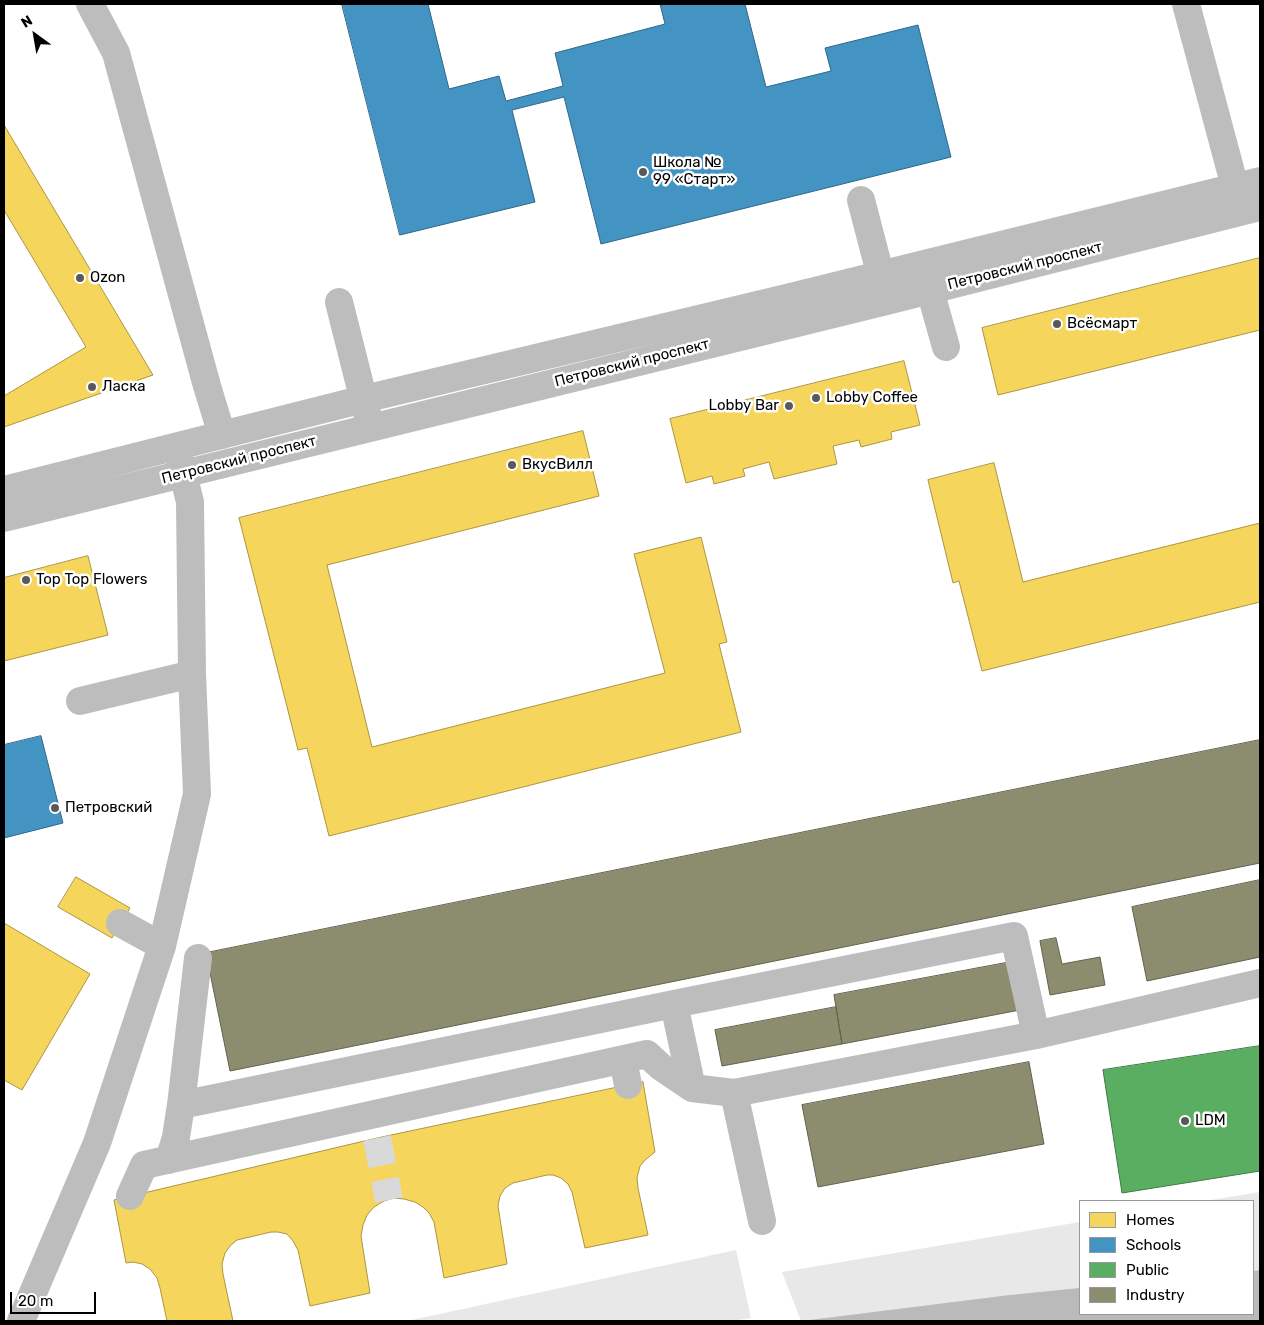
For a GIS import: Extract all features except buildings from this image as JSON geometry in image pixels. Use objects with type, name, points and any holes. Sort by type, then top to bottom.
[{"type":"street","points":[[90,4],[116,53],[204,377],[222,435]]},
{"type":"street","points":[[1186,4],[1220,127],[1247,184]]},
{"type":"street","name":"Петровский проспект","points":[[4,490],[364,399],[880,275],[1247,184]]},
{"type":"street","points":[[861,200],[887,301]]},
{"type":"street","name":"Петровский проспект","points":[[4,518],[887,301],[1260,207]]},
{"type":"street","points":[[930,290],[946,347]]},
{"type":"street","points":[[339,302],[371,427]]},
{"type":"street","points":[[21,1321],[97,1143],[162,946],[197,794],[192,674],[190,502],[176,447]]},
{"type":"street","points":[[80,701],[192,674]]},
{"type":"street","points":[[120,924],[162,946]]},
{"type":"street","points":[[181,1105],[1014,936],[1036,1035]]},
{"type":"street","points":[[169,1160],[176,1137],[181,1105],[198,958]]},
{"type":"street","points":[[130,1196],[144,1165],[375,1126],[626,1072],[647,1054],[661,1067],[692,1088],[734,1092],[1036,1035],[1260,983]]},
{"type":"street","points":[[674,1004],[692,1088]]},
{"type":"street","points":[[734,1092],[762,1220]]},
{"type":"shaded area","points":[[1260,1192],[1260,1270],[1254,1271],[1254,1200],[1211,1200]]},
{"type":"shaded area","points":[[1079,1222],[1079,1293],[856,1321],[801,1321],[782,1272]]},
{"type":"shaded area","points":[[736,1250],[751,1318],[732,1321],[407,1321]]},
{"type":"shaded area","points":[[1260,1270],[1260,1321],[802,1321],[1079,1288],[1079,1315],[1254,1315],[1254,1271]]},
{"type":"tunnel","points":[[377,1138],[389,1200]]},
{"type":"place","name":"Школа № 99 «Старт»","points":[[643,172]]},
{"type":"place","name":"Ozon","points":[[80,278]]},
{"type":"place","name":"Всёсмарт","points":[[1057,324]]},
{"type":"place","name":"Ласка","points":[[92,387]]},
{"type":"place","name":"Lobby Coffee","points":[[816,398]]},
{"type":"place","name":"Lobby Bar","points":[[789,406]]},
{"type":"place","name":"ВкусВилл","points":[[512,465]]},
{"type":"place","name":"Top Top Flowers","points":[[26,580]]},
{"type":"place","name":"Петровский","points":[[55,808]]},
{"type":"place","name":"LDM","points":[[1185,1121]]}]
